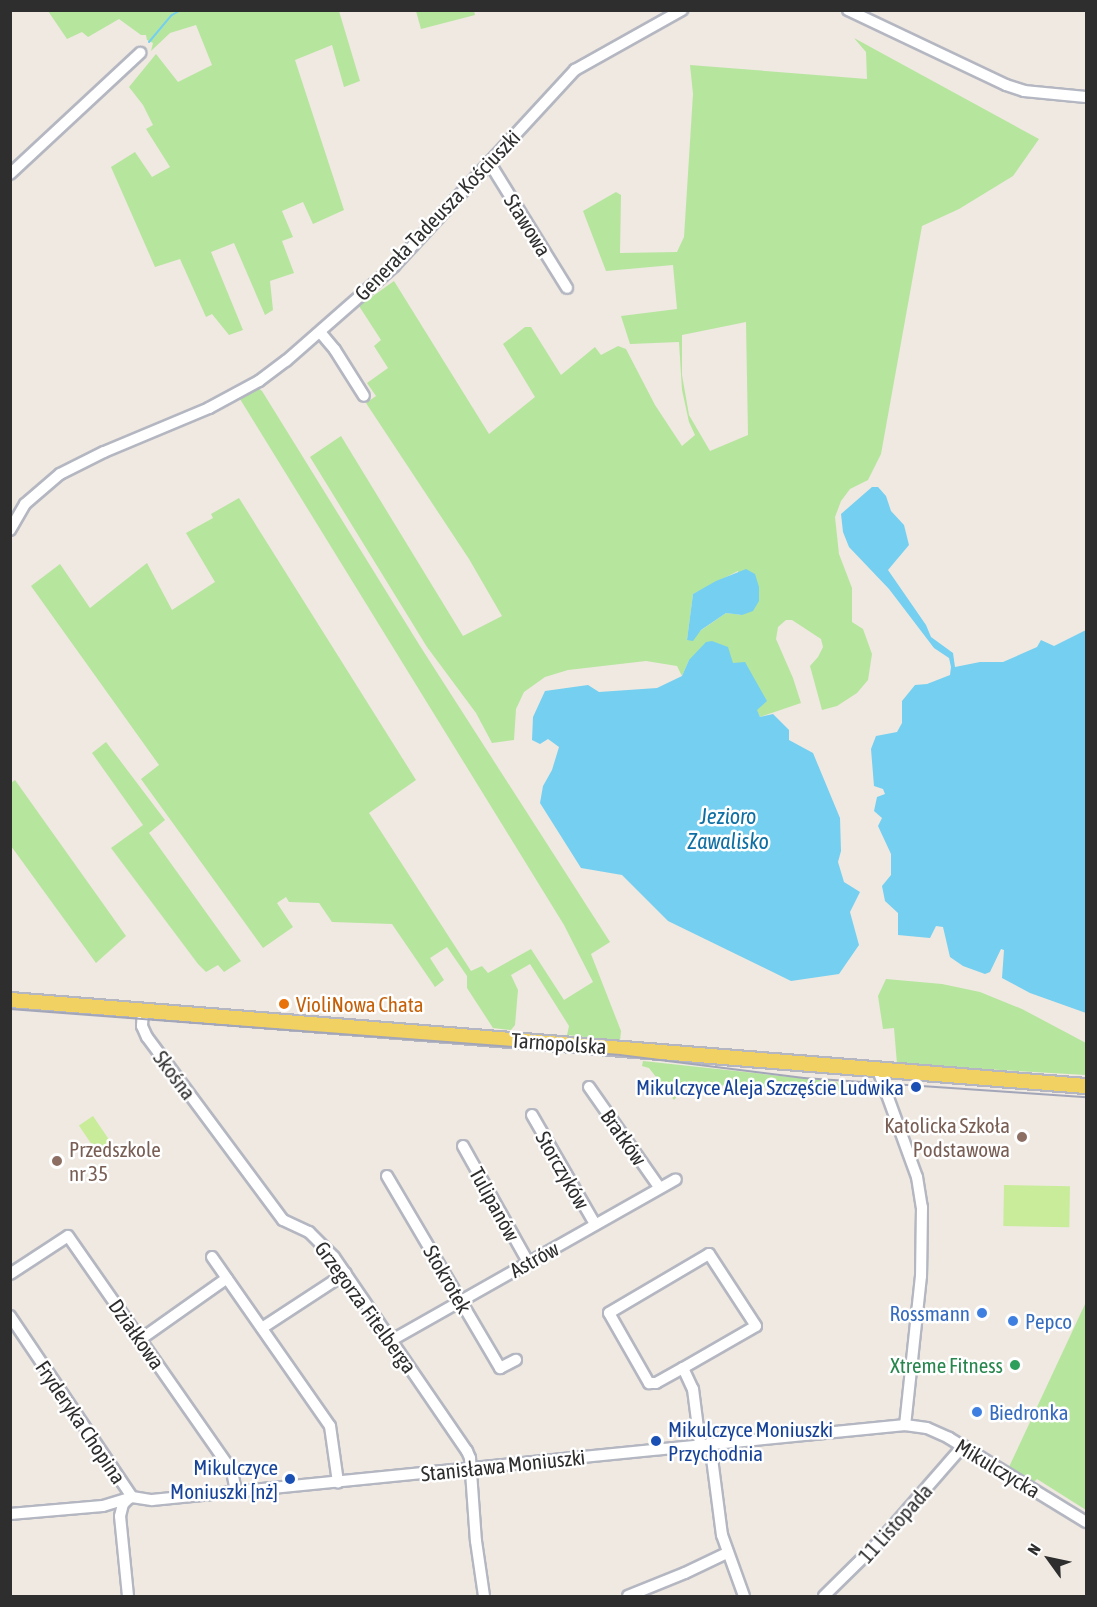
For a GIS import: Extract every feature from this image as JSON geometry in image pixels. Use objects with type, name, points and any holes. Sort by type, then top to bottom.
[{"type":"main road","name":"Tarnopolska","points":[[10,1002],[1086,1086]]},
{"type":"street","name":"Generała Tadeusza Kościuszki","points":[[10,530],[25,504],[60,474],[235,395],[286,361],[394,266],[575,70],[682,10]]},
{"type":"street","points":[[849,10],[1006,86],[1024,91],[1086,97]]},
{"type":"street","points":[[10,174],[140,52]]},
{"type":"street","name":"Stawowa","points":[[489,162],[567,288]]},
{"type":"street","points":[[320,332],[335,350],[364,396]]},
{"type":"street","name":"Skośna","points":[[143,1011],[142,1026],[147,1037],[221,1134]]},
{"type":"street","points":[[878,1070],[917,1178],[922,1207],[921,1276],[905,1425]]},
{"type":"street","name":"Bratków","points":[[589,1088],[659,1187]]},
{"type":"street","name":"Storczyków","points":[[532,1115],[595,1224]]},
{"type":"street","name":"Grzegorza Fitelberga","points":[[221,1134],[283,1220],[303,1228],[316,1238],[346,1273],[467,1451],[471,1468],[476,1541],[484,1596]]},
{"type":"street","name":"Tulipanów","points":[[463,1146],[528,1262]]},
{"type":"street","name":"Stokrotek","points":[[387,1176],[500,1368],[516,1360]]},
{"type":"street","name":"Astrów","points":[[392,1340],[676,1179]]},
{"type":"street","name":"Działkowa","points":[[10,1274],[68,1236],[232,1471],[236,1492]]},
{"type":"street","points":[[709,1254],[756,1326],[683,1368],[656,1383],[649,1383],[609,1313],[709,1254]]},
{"type":"street","points":[[212,1257],[332,1430],[338,1482]]},
{"type":"street","points":[[262,1328],[346,1273]]},
{"type":"street","points":[[141,1339],[227,1278]]},
{"type":"street","name":"Fryderyka Chopina","points":[[10,1316],[132,1497]]},
{"type":"street","points":[[683,1368],[693,1389],[726,1553],[744,1596]]},
{"type":"street","name":"Stanisława Moniuszki","points":[[10,1514],[103,1506],[132,1497],[152,1500],[905,1425]]},
{"type":"street","name":"Mikulczycka","points":[[905,1425],[927,1428],[963,1446],[1086,1522]]},
{"type":"street","name":"11 Listopada","points":[[824,1596],[881,1540],[963,1446]]},
{"type":"street","points":[[103,1506],[111,1501],[117,1490],[115,1474]]},
{"type":"street","points":[[128,1596],[120,1516],[123,1504],[132,1497]]},
{"type":"street","points":[[103,1506],[113,1508],[120,1516]]},
{"type":"street","points":[[628,1596],[685,1574],[726,1553]]},
{"type":"green space","points":[[48,11],[339,11],[360,81],[344,87],[332,45],[295,60],[344,210],[313,224],[303,202],[282,211],[293,237],[282,241],[294,273],[270,281],[273,310],[265,315],[234,243],[211,252],[243,330],[229,335],[212,314],[206,317],[180,259],[155,267],[111,167],[135,152],[152,177],[170,167],[146,129],[153,125],[143,105],[129,87],[156,54],[178,82],[212,65],[196,25],[170,33],[151,51],[153,43],[147,40],[146,35],[141,35],[119,19],[88,37],[82,32],[67,39]]},
{"type":"green space","points":[[416,11],[474,11],[475,15],[421,29]]},
{"type":"green space","points":[[854,38],[1039,139],[1013,176],[959,209],[922,226],[881,454],[868,480],[850,489],[841,501],[835,517],[839,554],[852,588],[852,622],[863,629],[872,654],[868,680],[857,693],[837,706],[822,710],[810,666],[823,647],[821,639],[792,620],[786,620],[778,627],[776,639],[801,703],[760,717],[733,663],[689,660],[682,676],[677,666],[646,661],[568,670],[545,677],[524,692],[516,709],[514,740],[492,743],[476,713],[427,647],[310,457],[341,436],[463,636],[502,616],[469,559],[366,403],[376,396],[367,383],[388,368],[374,346],[381,340],[359,306],[394,281],[489,434],[535,397],[503,344],[525,327],[531,327],[561,375],[595,347],[601,355],[618,346],[626,349],[655,405],[682,446],[695,435],[689,422],[682,390],[679,342],[630,344],[621,316],[677,309],[673,265],[606,271],[583,211],[616,192],[621,195],[620,253],[677,252],[684,237],[693,94],[690,65],[867,79],[866,52]],"holes":[[[746,322],[748,435],[710,451],[689,415],[682,375],[682,335]],[[738,571],[742,615],[726,613],[687,640],[693,594]]]},
{"type":"green space","points":[[258,388],[610,942],[591,954],[621,1031],[620,1041],[567,1035],[569,1026],[530,964],[511,975],[518,990],[515,1025],[511,1030],[493,1028],[467,988],[467,976],[447,947],[430,958],[444,980],[435,987],[392,924],[332,922],[319,903],[289,902],[286,897],[277,903],[293,927],[263,948],[141,779],[159,765],[31,586],[60,564],[90,608],[147,563],[172,610],[215,582],[186,533],[213,518],[211,514],[239,498],[416,780],[369,813],[471,971],[482,966],[488,973],[531,949],[564,1000],[593,982],[564,925],[240,399]]},
{"type":"green space","points":[[106,742],[165,820],[149,833],[241,961],[224,972],[218,965],[206,972],[198,964],[111,848],[143,825],[92,753]]},
{"type":"green space","points":[[15,780],[126,936],[96,963],[11,846],[11,783]]},
{"type":"green space","points":[[886,979],[942,984],[980,992],[1022,1009],[1086,1043],[1086,1075],[897,1064],[894,1028],[883,1029],[878,996]]},
{"type":"green space","points":[[643,1061],[837,1082],[843,1091],[687,1084],[674,1100],[649,1068],[642,1066]]},
{"type":"green space","points":[[93,1116],[111,1143],[97,1152],[79,1126]]},
{"type":"green space","points":[[1004,1185],[1070,1186],[1069,1227],[1003,1226]]},
{"type":"green space","points":[[1086,1302],[1086,1510],[1037,1479],[1033,1483],[1009,1467]]},
{"type":"water","points":[[872,487],[878,487],[886,496],[891,511],[904,525],[909,545],[888,570],[926,625],[931,637],[953,653],[955,667],[980,662],[1003,662],[1037,647],[1041,640],[1054,646],[1086,630],[1086,1013],[1030,993],[1002,978],[1004,950],[1001,949],[990,972],[985,974],[963,966],[950,957],[943,927],[936,926],[930,938],[898,935],[898,913],[885,901],[882,886],[891,875],[891,854],[878,826],[882,818],[874,811],[877,797],[885,794],[883,789],[874,786],[871,749],[876,736],[897,732],[902,723],[902,701],[915,685],[927,684],[950,675],[951,667],[949,658],[934,648],[889,589],[849,547],[843,532],[841,514]]},
{"type":"water","points":[[746,569],[755,574],[759,587],[759,601],[753,611],[742,615],[726,613],[701,630],[693,641],[687,640],[693,594],[716,581]]},
{"type":"water","name":"Jezioro Zawalisko","points":[[712,641],[728,647],[733,663],[745,662],[767,701],[757,710],[760,717],[773,714],[789,730],[789,740],[813,753],[840,818],[841,851],[838,862],[844,882],[860,892],[850,912],[859,945],[839,974],[791,981],[668,921],[622,875],[581,868],[540,803],[543,786],[552,770],[559,747],[548,739],[540,744],[532,740],[533,717],[545,691],[588,685],[599,692],[657,688],[682,676],[689,660],[706,642]]},
{"type":"waterway","points":[[149,42],[172,15],[179,11],[203,10]]},
{"type":"tram line","points":[[10,1009],[620,1055],[804,1078],[1086,1097]]},
{"type":"place","name":"VioliNowa Chata","points":[[284,1004]]},
{"type":"place","name":"Mikulczyce Aleja Szczęście Ludwika","points":[[916,1087]]},
{"type":"place","name":"Katolicka Szkoła Podstawowa","points":[[1022,1137]]},
{"type":"place","name":"Przedszkole nr 35","points":[[57,1161]]},
{"type":"place","name":"Rossmann","points":[[982,1313]]},
{"type":"place","name":"Pepco","points":[[1013,1321]]},
{"type":"place","name":"Xtreme Fitness","points":[[1015,1365]]},
{"type":"place","name":"Biedronka","points":[[977,1412]]},
{"type":"place","name":"Mikulczyce Moniuszki Przychodnia","points":[[656,1441]]},
{"type":"place","name":"Mikulczyce Moniuszki [nż]","points":[[290,1479]]}]
